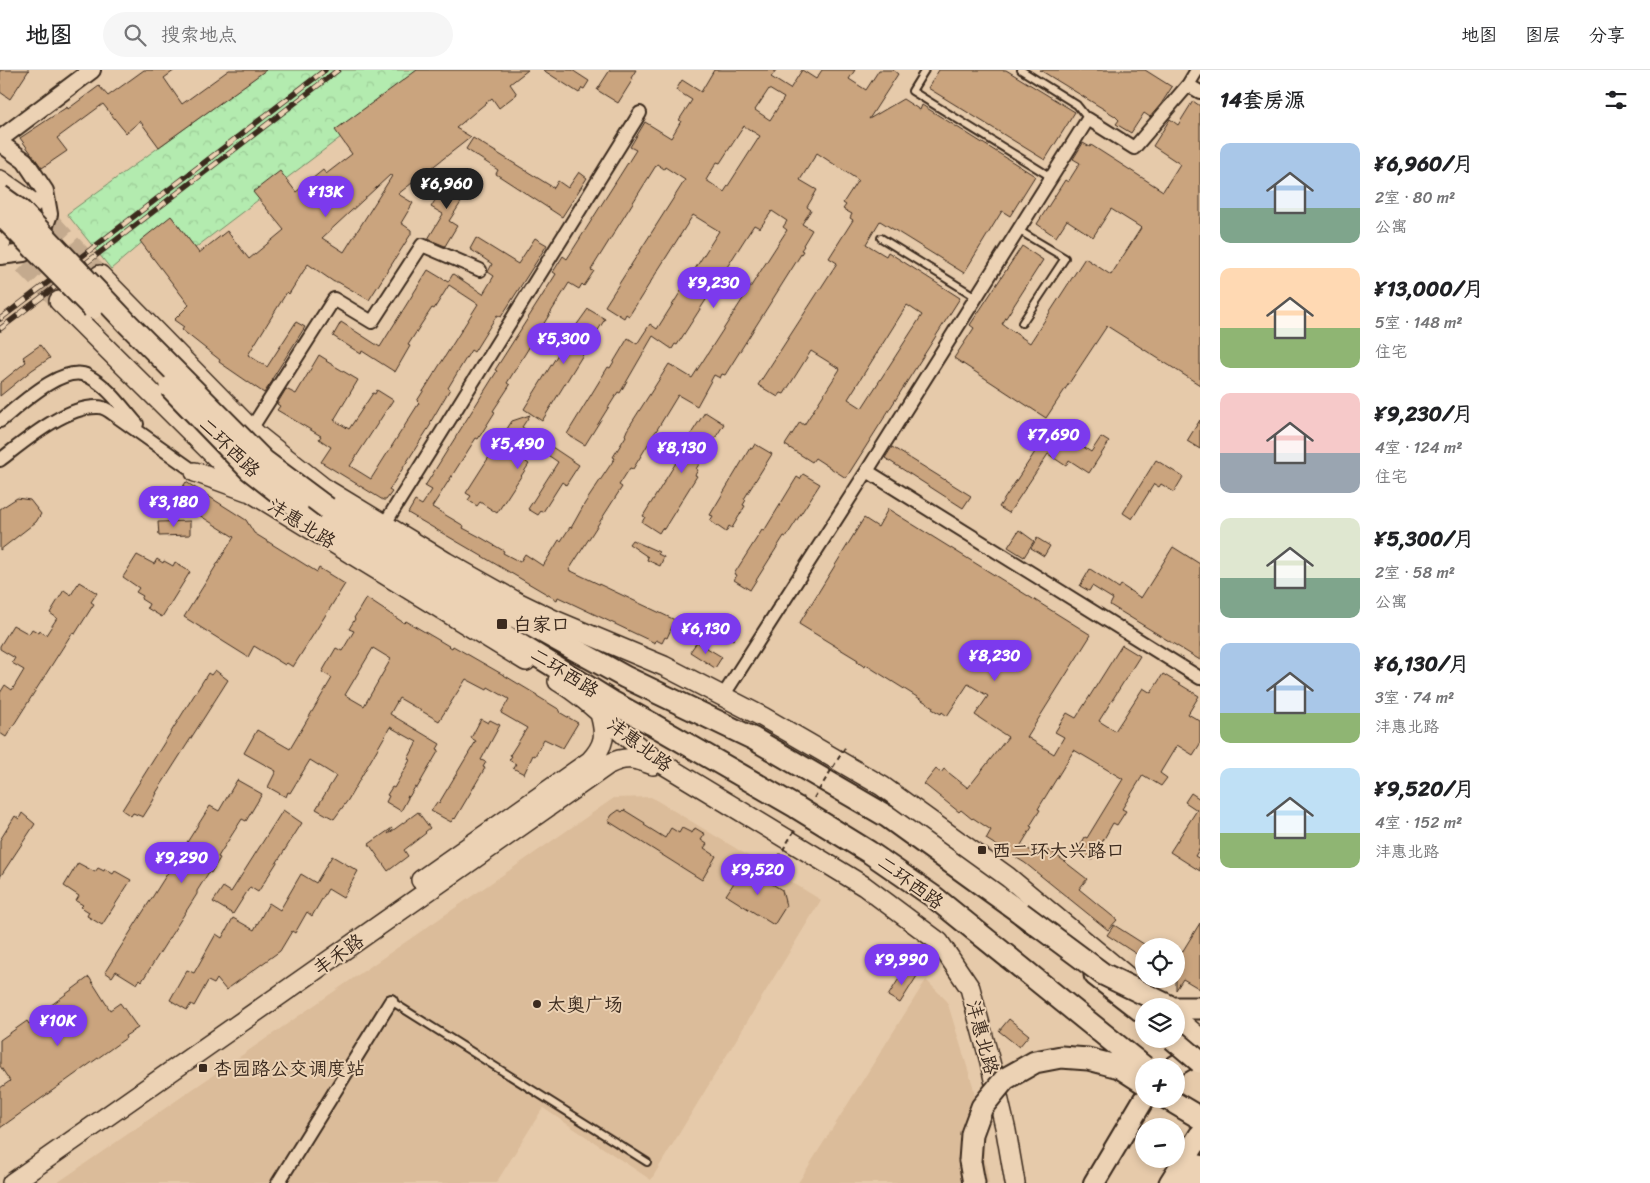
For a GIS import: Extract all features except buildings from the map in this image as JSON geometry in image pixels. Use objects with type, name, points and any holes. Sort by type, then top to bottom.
[{"type":"highway","name":"二环西路","points":[[0,196],[21,211],[127,323],[264,461],[327,508],[408,558],[535,628],[625,677],[754,739],[888,817],[1021,913],[1083,966],[1135,1006]]},
{"type":"highway","name":"二环西路","points":[[0,214],[250,470],[297,507],[606,708],[652,724],[869,852],[926,891],[1135,1059]]},
{"type":"highway","points":[[446,562],[535,628]]},
{"type":"highway","points":[[578,693],[606,708]]},
{"type":"highway","points":[[1021,913],[1103,974],[1152,998]]},
{"type":"highway","points":[[1185,1008],[1200,1008]]},
{"type":"highway","points":[[1184,1048],[1200,1062]]},
{"type":"highway","points":[[974,1183],[970,1161],[972,1134],[982,1107],[1005,1079],[1035,1062],[1061,1057],[1088,1059],[1119,1067],[1135,1077]]},
{"type":"highway","points":[[1185,1101],[1200,1113]]},
{"type":"highway","points":[[1183,1108],[1200,1118]]},
{"type":"highway","points":[[1176,1180],[1200,1135]]},
{"type":"highway","points":[[1176,1180],[1200,1166]]},
{"type":"main road","points":[[0,180],[32,203]]},
{"type":"main road","points":[[100,275],[251,429],[324,488],[446,562],[517,602],[554,620],[664,666],[763,717],[882,786],[1008,877],[1153,998]]},
{"type":"main road","name":"沣惠北路","points":[[60,301],[252,493],[578,693]]},
{"type":"main road","points":[[195,472],[206,471],[210,466],[212,460],[207,448]]},
{"type":"main road","points":[[195,472],[252,493]]},
{"type":"main road","name":"沣惠北路","points":[[606,708],[636,746],[864,886],[939,942],[970,988],[1004,1122],[1015,1183]]},
{"type":"main road","name":"丰禾路","points":[[0,1178],[590,761],[604,738],[606,708]]},
{"type":"main road","name":"丰禾路","points":[[12,1183],[609,764],[618,760],[633,758],[674,771]]},
{"type":"main road","points":[[1185,1026],[1200,1038]]},
{"type":"main road","points":[[1185,1060],[1200,1051]]},
{"type":"main road","points":[[1094,1183],[1139,1108]]},
{"type":"street","points":[[0,246],[24,253],[40,239],[49,214],[45,191],[26,161],[0,141],[92,70]]},
{"type":"street","points":[[723,696],[1088,119],[1134,148],[1188,85],[1197,70]]},
{"type":"street","points":[[1188,85],[1200,92]]},
{"type":"street","points":[[384,525],[640,113]]},
{"type":"street","points":[[251,429],[334,299],[372,322],[422,245],[480,270]]},
{"type":"street","points":[[0,421],[50,382],[64,375],[76,373],[86,375],[108,391],[150,439]]},
{"type":"street","points":[[0,460],[42,428],[59,418],[99,406],[106,408],[195,472]]},
{"type":"street","points":[[867,471],[1200,678]]},
{"type":"street","points":[[278,1183],[390,1000]]},
{"type":"lane","points":[[925,70],[912,91],[1052,177]]},
{"type":"lane","points":[[1021,70],[1077,105],[1088,119]]},
{"type":"lane","points":[[1018,230],[1064,258],[1022,323]]},
{"type":"lane","points":[[881,238],[976,297]]},
{"type":"lane","points":[[390,1000],[647,1162]]},
{"type":"shaded area","name":"太奥广场","points":[[651,797],[821,900],[651,1180],[543,1108],[496,1183],[57,1183],[614,798]]},
{"type":"shaded area","points":[[926,980],[947,1001],[973,1086],[989,1183],[798,1183]]},
{"type":"green space","points":[[260,70],[429,70],[195,248],[172,217],[111,269],[67,214],[261,73]]},
{"type":"tunnel","points":[[33,203],[100,275]]},
{"type":"tunnel","points":[[4,245],[59,301]]},
{"type":"railway","points":[[0,319],[325,70]]},
{"type":"railway","points":[[0,329],[338,70]]},
{"type":"place","name":"白家口","points":[[502,624]]},
{"type":"place","name":"西二环大兴路口","points":[[982,850]]},
{"type":"place","name":"太奥广场","points":[[537,1004]]},
{"type":"place","name":"杏园路公交调度站","points":[[203,1068]]}]
